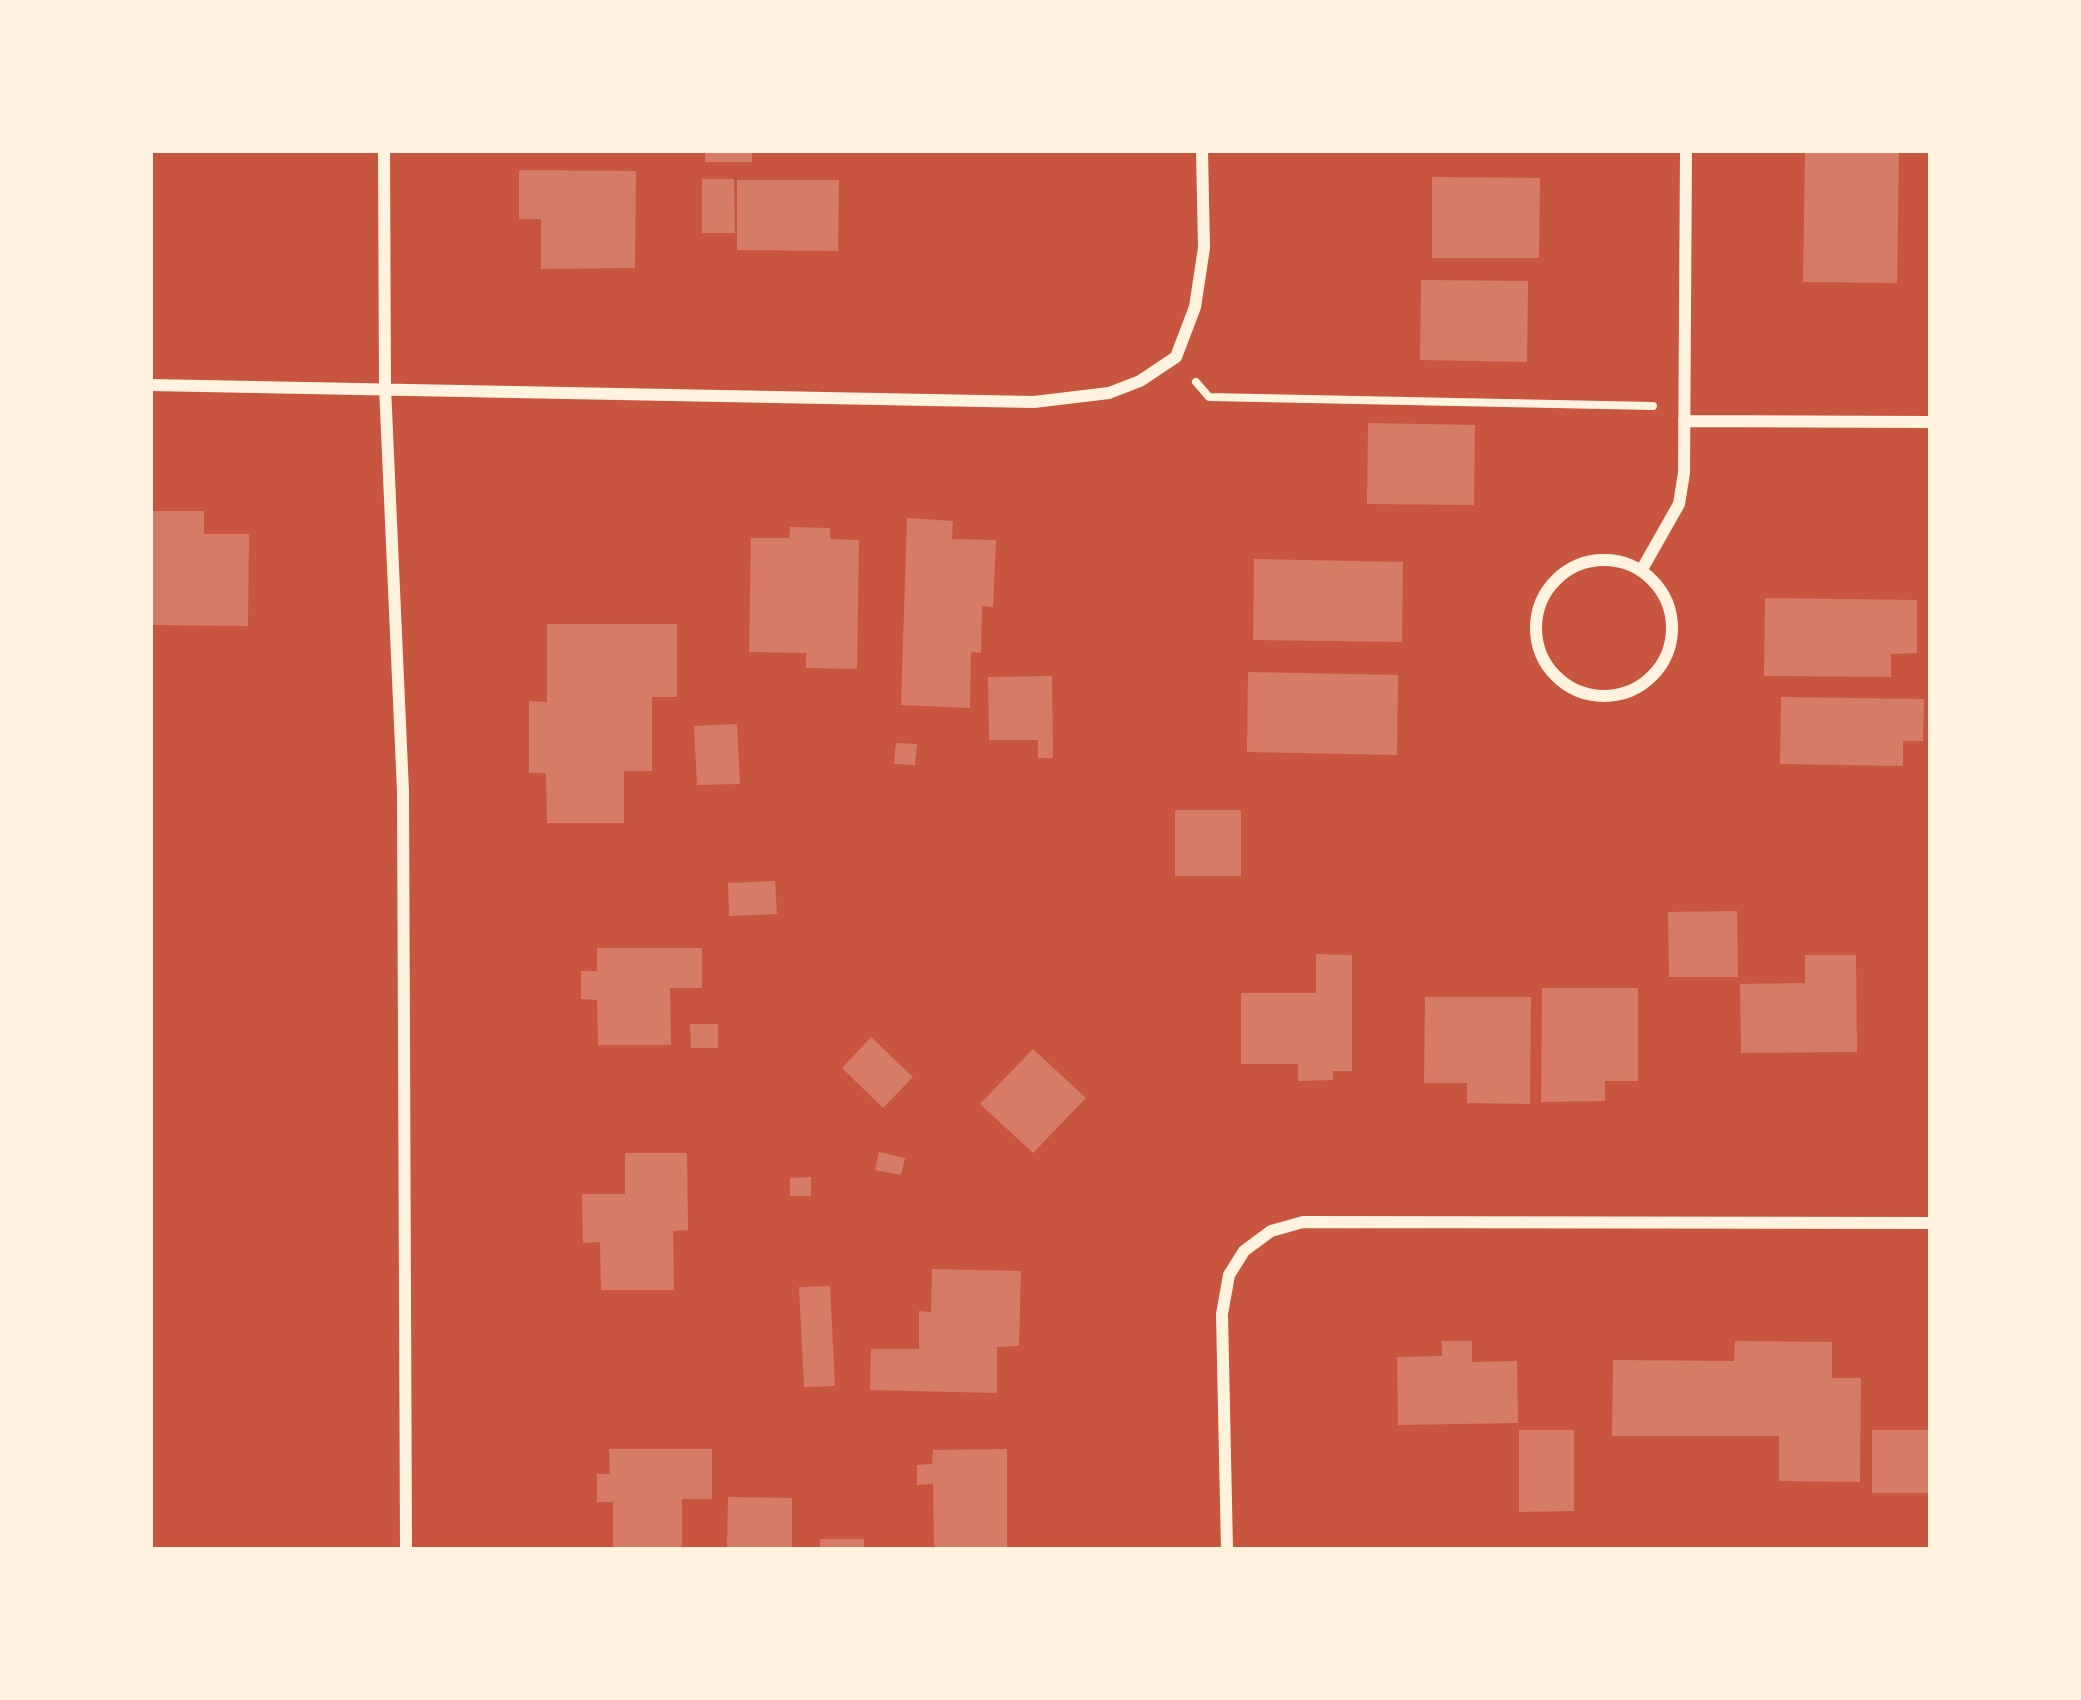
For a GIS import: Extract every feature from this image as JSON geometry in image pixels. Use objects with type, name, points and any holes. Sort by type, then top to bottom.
[{"type":"street","points":[[384,150],[385,387],[403,791],[406,1550]]},
{"type":"street","points":[[150,385],[1034,402],[1109,394],[1140,381],[1176,357],[1195,307],[1204,248],[1202,150]]},
{"type":"street","points":[[1641,571],[1679,504],[1685,414],[1686,150]]},
{"type":"street","points":[[1685,414],[1931,422]]},
{"type":"street","points":[[1595,561],[1620,561],[1641,571],[1659,587],[1670,608],[1667,655],[1654,675],[1612,696],[1588,695],[1567,686],[1549,669],[1538,649],[1536,625],[1547,591],[1573,567],[1595,561]]},
{"type":"street","points":[[1227,1550],[1222,1314],[1229,1275],[1244,1251],[1270,1231],[1304,1222],[1931,1223]]},
{"type":"path","points":[[1176,357],[1208,398],[1685,414]]},
{"type":"building","points":[[705,150],[752,150],[752,162],[705,162]]},
{"type":"building","points":[[1805,150],[1899,150],[1897,283],[1803,282]]},
{"type":"building","points":[[519,170],[636,171],[635,268],[541,269],[541,219],[519,219]]},
{"type":"building","points":[[1432,177],[1540,178],[1539,258],[1432,258]]},
{"type":"building","points":[[702,179],[734,179],[735,233],[702,233]]},
{"type":"building","points":[[737,180],[839,180],[838,251],[737,250]]},
{"type":"building","points":[[1421,280],[1528,281],[1527,362],[1420,360]]},
{"type":"building","points":[[1368,423],[1475,425],[1474,505],[1367,504]]},
{"type":"building","points":[[150,511],[204,511],[204,534],[249,534],[248,626],[150,625]]},
{"type":"building","points":[[907,518],[953,521],[952,539],[996,540],[993,607],[982,606],[981,653],[971,652],[970,708],[901,705]]},
{"type":"building","points":[[790,527],[830,528],[830,539],[859,540],[857,669],[806,668],[806,653],[749,652],[751,538],[789,538]]},
{"type":"building","points":[[1254,559],[1403,562],[1402,642],[1253,640]]},
{"type":"building","points":[[1765,598],[1917,600],[1917,653],[1891,654],[1891,677],[1764,676]]},
{"type":"building","points":[[547,624],[677,624],[677,697],[652,697],[652,771],[624,771],[624,823],[547,823],[546,773],[529,773],[529,701],[547,702]]},
{"type":"building","points":[[1248,672],[1398,675],[1397,755],[1247,752]]},
{"type":"building","points":[[1052,676],[1053,758],[1038,758],[1038,740],[989,740],[988,677]]},
{"type":"building","points":[[1781,697],[1924,699],[1923,741],[1903,741],[1903,766],[1780,764]]},
{"type":"building","points":[[737,724],[740,784],[697,785],[694,726]]},
{"type":"building","points":[[896,743],[917,744],[915,765],[894,764]]},
{"type":"building","points":[[1175,810],[1241,810],[1241,876],[1175,876]]},
{"type":"building","points":[[775,881],[777,914],[729,916],[728,883]]},
{"type":"building","points":[[1737,911],[1738,977],[1669,977],[1668,912]]},
{"type":"building","points":[[597,948],[702,948],[702,988],[670,988],[671,1045],[598,1045],[597,1000],[581,999],[581,971],[597,971]]},
{"type":"building","points":[[1316,954],[1352,955],[1352,1071],[1333,1071],[1333,1080],[1298,1081],[1298,1064],[1241,1064],[1241,993],[1316,993]]},
{"type":"building","points":[[1805,955],[1856,955],[1857,1052],[1741,1053],[1740,984],[1805,983]]},
{"type":"building","points":[[1542,988],[1638,988],[1638,1081],[1605,1081],[1605,1101],[1541,1102]]},
{"type":"building","points":[[1425,997],[1531,997],[1530,1104],[1467,1103],[1467,1083],[1424,1083]]},
{"type":"building","points":[[690,1024],[718,1024],[718,1048],[691,1048]]},
{"type":"building","points":[[871,1037],[913,1077],[883,1108],[842,1068]]},
{"type":"building","points":[[1033,1049],[1086,1098],[1033,1153],[980,1104]]},
{"type":"building","points":[[879,1152],[905,1158],[901,1175],[875,1170]]},
{"type":"building","points":[[625,1153],[687,1153],[688,1230],[673,1231],[674,1290],[601,1290],[600,1242],[583,1243],[582,1194],[625,1194]]},
{"type":"building","points":[[811,1177],[811,1196],[790,1196],[790,1178]]},
{"type":"building","points":[[932,1269],[1021,1271],[1019,1346],[997,1347],[997,1393],[870,1390],[871,1349],[919,1349],[919,1311],[931,1312]]},
{"type":"building","points":[[830,1286],[835,1386],[804,1387],[799,1287]]},
{"type":"building","points":[[1442,1341],[1472,1341],[1472,1362],[1517,1361],[1518,1423],[1398,1425],[1397,1357],[1442,1356]]},
{"type":"building","points":[[1735,1341],[1832,1342],[1832,1378],[1861,1378],[1860,1482],[1779,1481],[1779,1436],[1612,1436],[1613,1360],[1734,1361]]},
{"type":"building","points":[[1519,1430],[1574,1430],[1574,1511],[1519,1512]]},
{"type":"building","points":[[1872,1430],[1929,1430],[1929,1493],[1872,1493]]},
{"type":"building","points":[[609,1449],[712,1449],[712,1499],[682,1499],[682,1550],[613,1550],[613,1502],[597,1502],[597,1474],[610,1474]]},
{"type":"building","points":[[1007,1449],[1007,1550],[934,1550],[933,1484],[917,1485],[917,1465],[932,1464],[933,1450]]},
{"type":"building","points":[[728,1497],[792,1498],[792,1550],[727,1550]]},
{"type":"building","points":[[820,1539],[864,1539],[864,1550],[820,1550]]}]
